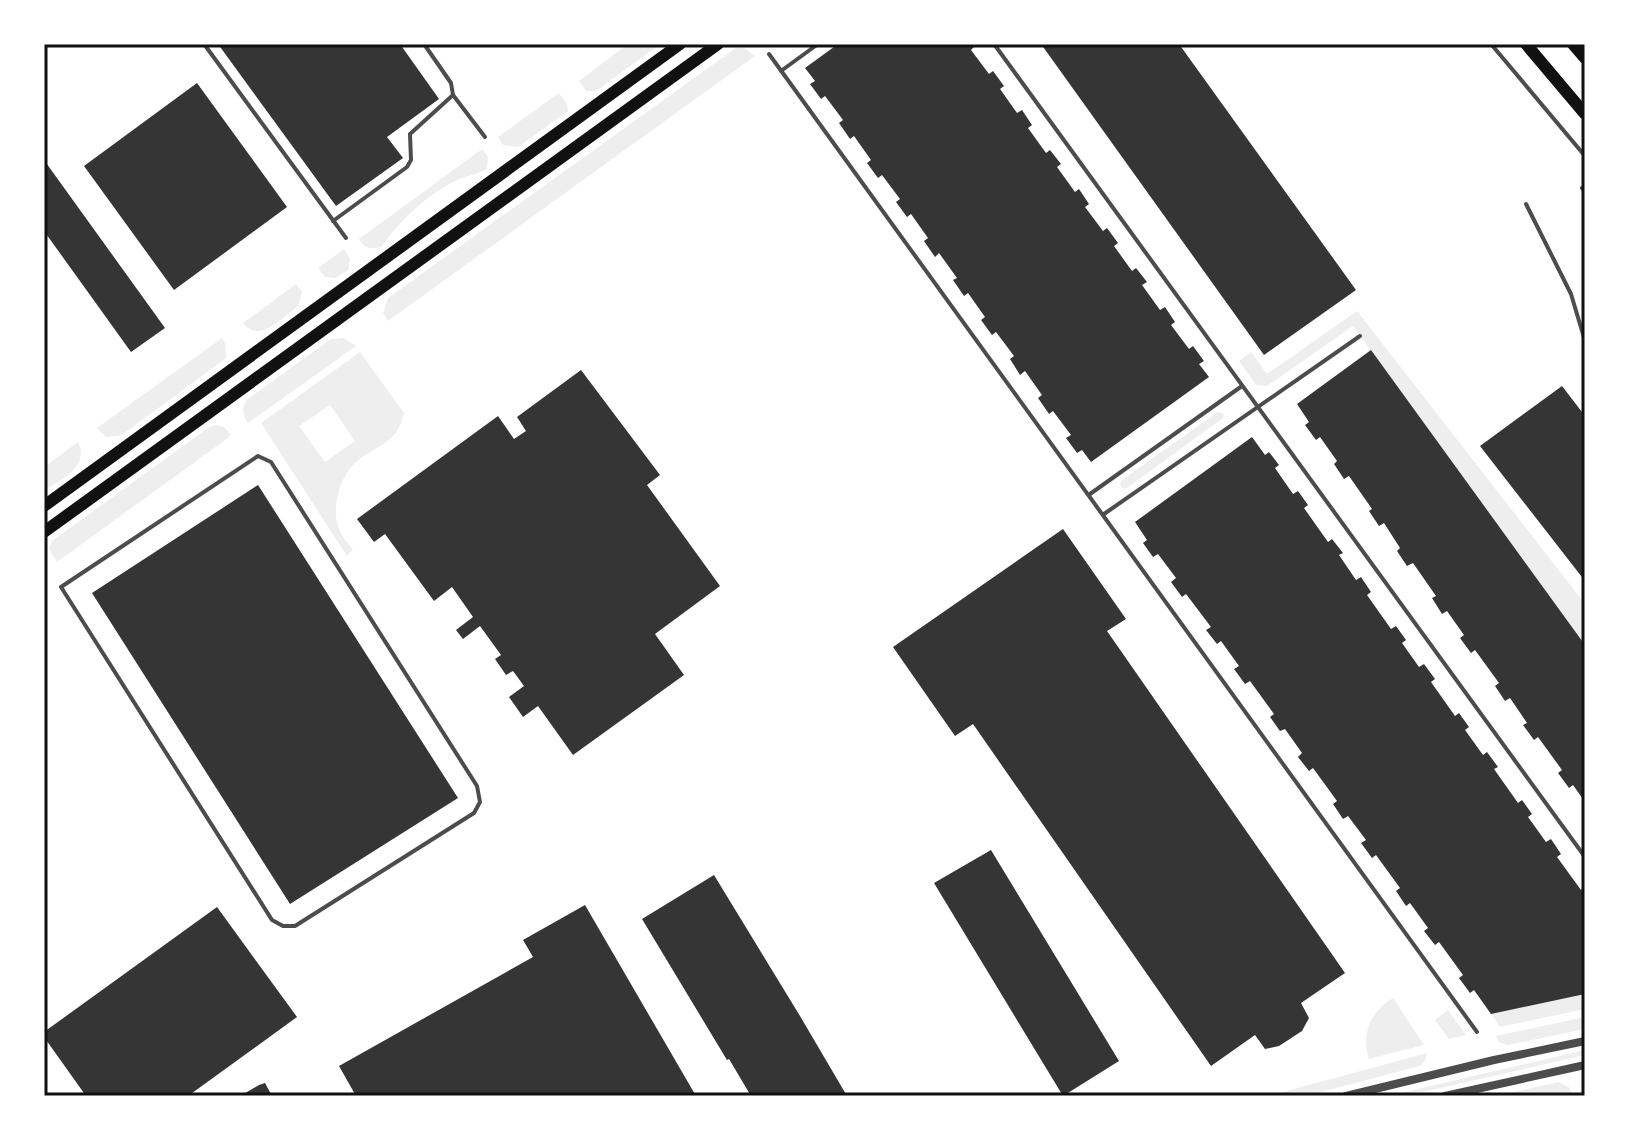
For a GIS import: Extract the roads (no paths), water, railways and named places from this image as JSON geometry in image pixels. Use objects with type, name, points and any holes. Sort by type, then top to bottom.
[{"type":"main road","points":[[44,506],[680,44]]},
{"type":"main road","points":[[44,532],[718,44]]},
{"type":"main road","points":[[1526,44],[1585,114]]},
{"type":"main road","points":[[1573,44],[1585,58]]},
{"type":"street","points":[[1346,1096],[1585,1041]]},
{"type":"street","points":[[1445,1096],[1585,1065]]},
{"type":"lane","points":[[204,44],[346,238]]},
{"type":"lane","points":[[424,44],[451,83],[453,95],[485,137]]},
{"type":"lane","points":[[781,71],[818,44]]},
{"type":"lane","points":[[994,44],[1585,857]]},
{"type":"lane","points":[[1491,44],[1585,156]]},
{"type":"lane","points":[[769,54],[1477,1032]]},
{"type":"lane","points":[[333,221],[407,167],[411,160],[410,134],[453,95]]},
{"type":"lane","points":[[1526,204],[1571,294],[1585,341]]},
{"type":"lane","points":[[1104,514],[1360,336]]},
{"type":"lane","points":[[1090,494],[1242,386]]},
{"type":"lane","points":[[258,456],[271,462],[477,786],[480,802],[474,813],[295,926],[283,926],[272,920],[61,587],[258,456]]}]
